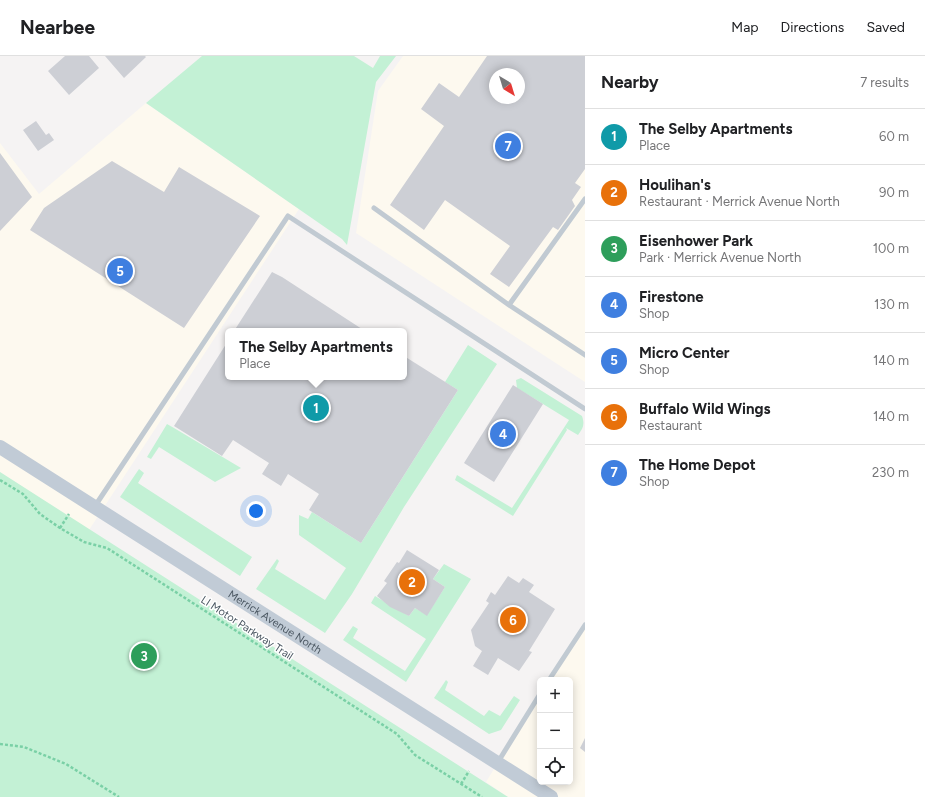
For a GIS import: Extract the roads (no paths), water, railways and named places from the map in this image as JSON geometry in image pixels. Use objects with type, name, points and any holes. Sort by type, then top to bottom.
[{"type":"main road","name":"Merrick Avenue North","points":[[0,447],[336,662],[498,762],[551,797]]},
{"type":"lane","points":[[509,305],[585,200]]},
{"type":"lane","points":[[374,208],[509,305],[585,355]]},
{"type":"lane","points":[[94,508],[288,216],[585,409]]},
{"type":"lane","points":[[551,677],[585,625]]},
{"type":"lane","points":[[498,762],[537,699]]},
{"type":"place","name":"The Home Depot","points":[[508,146]]},
{"type":"place","name":"Micro Center","points":[[120,271]]},
{"type":"place","name":"The Selby Apartments","points":[[316,408]]},
{"type":"place","name":"Firestone","points":[[503,434]]},
{"type":"place","name":"Houlihan's","points":[[412,582]]},
{"type":"place","name":"Buffalo Wild Wings","points":[[513,620]]},
{"type":"place","name":"Eisenhower Park","points":[[144,656]]}]
